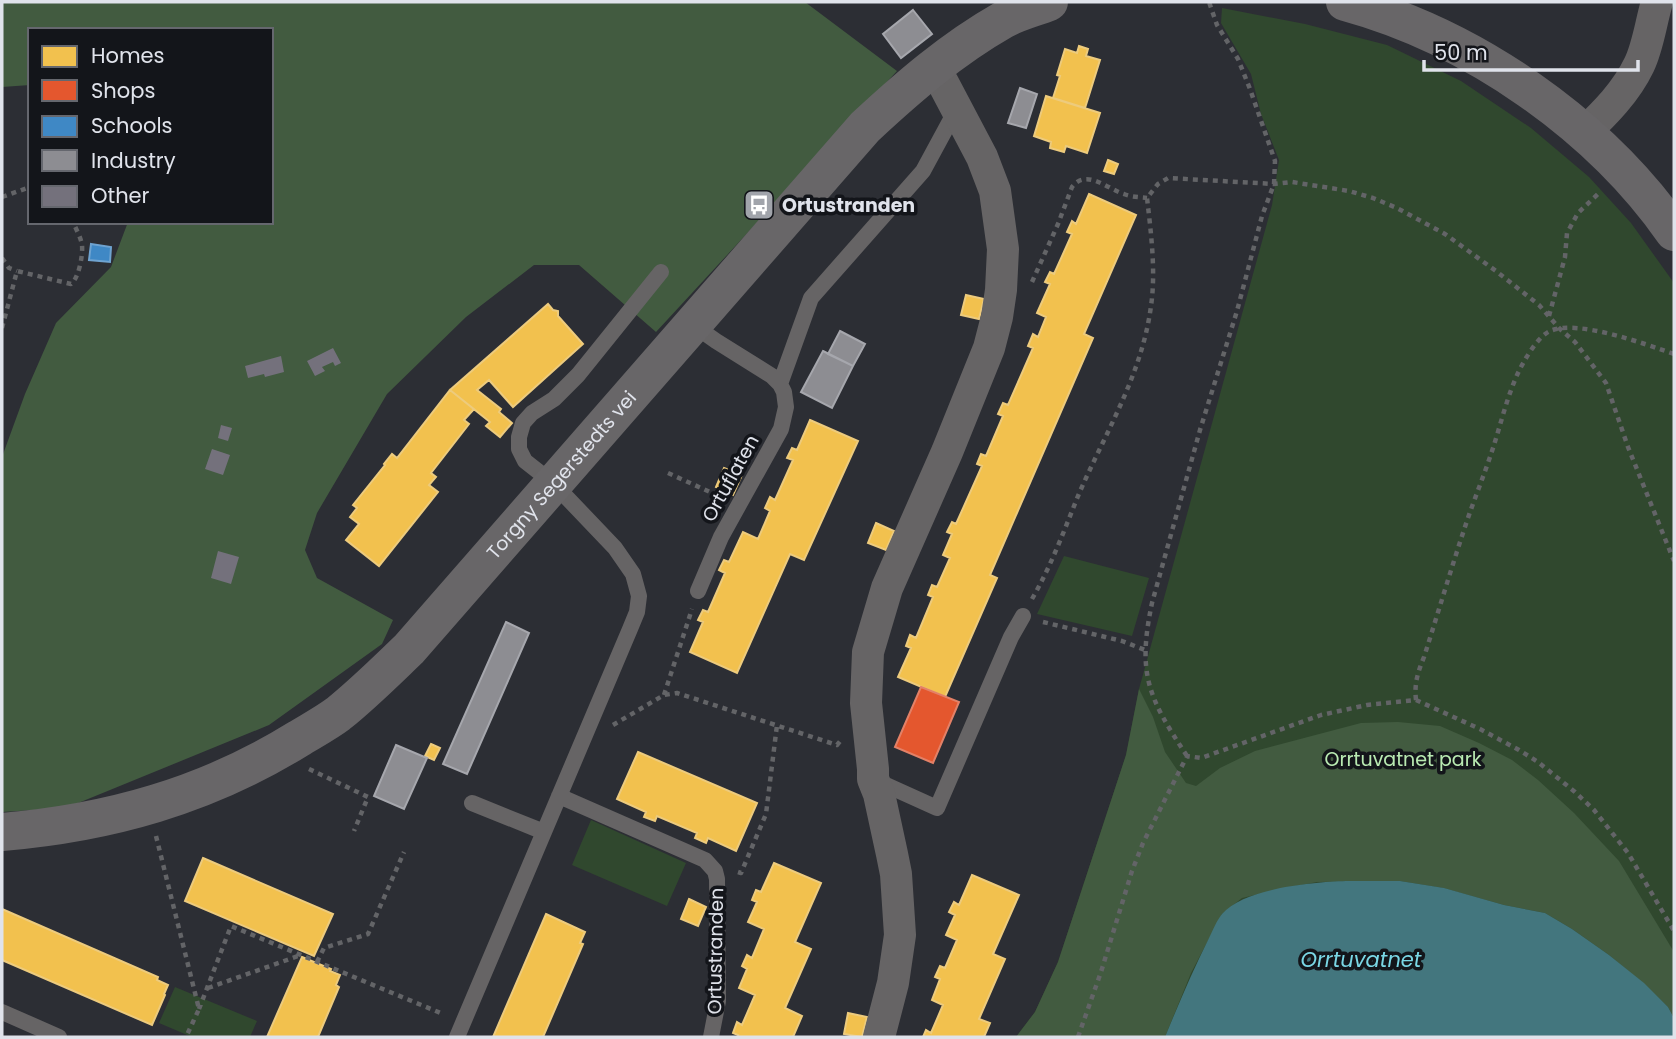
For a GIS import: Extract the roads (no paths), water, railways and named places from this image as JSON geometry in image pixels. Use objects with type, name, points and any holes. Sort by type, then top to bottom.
[{"type":"main road","name":"Torgny Segerstedts vei","points":[[2,832],[83,822],[149,806],[250,767],[336,715],[409,649],[865,127],[930,68],[1005,19],[1049,2]]},
{"type":"main road","points":[[1345,2],[1372,9],[1435,34],[1489,64],[1547,102],[1622,170],[1674,232]]},
{"type":"street","points":[[1584,133],[1624,91],[1640,63],[1657,2]]},
{"type":"street","points":[[879,1037],[893,983],[900,935],[896,874],[879,794],[873,779],[866,703],[868,652],[887,588],[989,348],[1001,290],[1003,249],[995,191],[982,157],[943,83],[930,68]]},
{"type":"lane","name":"Ortuflaten","points":[[698,591],[720,537],[781,429],[786,407],[780,384],[811,298],[923,171],[956,110]]},
{"type":"lane","points":[[460,1030],[630,629],[637,612],[639,596],[633,574],[623,557],[553,483],[525,461],[519,449],[519,437],[523,423],[554,399],[578,375],[662,272]]},
{"type":"lane","points":[[692,324],[772,376],[780,384]]},
{"type":"lane","points":[[873,779],[937,808],[1011,637],[1023,616]]},
{"type":"lane","name":"Ortustranden","points":[[559,796],[705,860],[715,872],[718,1001],[711,1037]]},
{"type":"lane","points":[[471,803],[544,832]]},
{"type":"lane","points":[[2,1012],[60,1037]]},
{"type":"water","name":"Orrtuvatnet","points":[[1346,881],[1400,881],[1444,888],[1545,913],[1609,955],[1644,983],[1668,1007],[1674,1018],[1674,1037],[1165,1037],[1215,925],[1232,905],[1262,892],[1280,888]]},
{"type":"place","name":"Ortustranden","points":[[759,205]]},
{"type":"park label","name":"Orrtuvatnet park","points":[[1403,759]]}]
